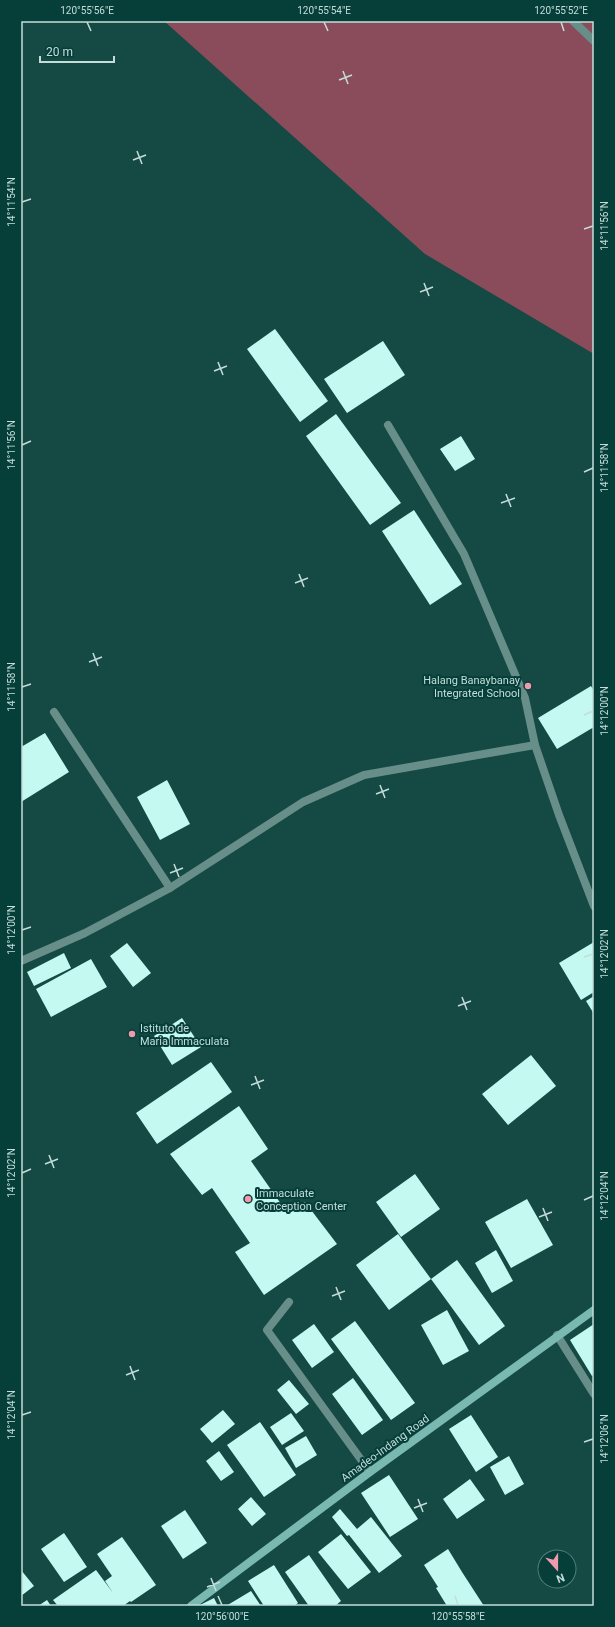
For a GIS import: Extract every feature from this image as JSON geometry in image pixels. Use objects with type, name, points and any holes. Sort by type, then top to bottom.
[{"type":"main road","name":"Amadeo-Indang Road","points":[[191,1606],[370,1472],[557,1335],[594,1310]]},
{"type":"street","points":[[573,21],[594,41]]},
{"type":"street","points":[[388,425],[464,554],[525,698],[536,745],[559,815],[594,906]]},
{"type":"street","points":[[54,712],[170,888]]},
{"type":"street","points":[[21,961],[85,933],[170,888],[303,802],[364,775],[536,745]]},
{"type":"street","points":[[289,1302],[268,1330],[370,1472]]},
{"type":"street","points":[[557,1335],[594,1394]]},
{"type":"shaded area","points":[[164,21],[594,21],[594,354],[425,254]]},
{"type":"building","points":[[275,329],[328,401],[300,422],[247,349]]},
{"type":"building","points":[[383,341],[405,375],[347,413],[324,379]]},
{"type":"building","points":[[336,414],[401,503],[370,525],[306,436]]},
{"type":"building","points":[[461,436],[475,459],[455,471],[440,449]]},
{"type":"building","points":[[414,510],[462,584],[430,605],[382,531]]},
{"type":"building","points":[[591,686],[594,691],[594,727],[557,749],[538,718]]},
{"type":"building","points":[[45,733],[69,772],[21,802],[21,747]]},
{"type":"building","points":[[167,780],[190,824],[160,840],[137,797]]},
{"type":"building","points":[[594,942],[594,992],[581,1000],[559,963]]},
{"type":"building","points":[[127,943],[151,973],[133,987],[110,956]]},
{"type":"building","points":[[64,953],[71,968],[34,986],[27,972]]},
{"type":"building","points":[[91,959],[107,987],[51,1017],[36,989]]},
{"type":"building","points":[[594,996],[594,1014],[586,1001]]},
{"type":"building","points":[[182,1018],[201,1047],[172,1065],[154,1036]]},
{"type":"building","points":[[531,1055],[556,1086],[508,1125],[482,1094]]},
{"type":"building","points":[[211,1062],[232,1092],[157,1144],[136,1113]]},
{"type":"building","name":"Immaculate Conception Center","points":[[239,1106],[268,1149],[251,1161],[288,1214],[305,1202],[337,1244],[264,1295],[235,1252],[250,1243],[212,1188],[202,1195],[170,1154]]},
{"type":"building","points":[[415,1174],[440,1209],[401,1237],[376,1202]]},
{"type":"building","points":[[527,1199],[553,1245],[511,1268],[485,1222]]},
{"type":"building","points":[[398,1234],[431,1279],[389,1310],[356,1265]]},
{"type":"building","points":[[496,1250],[513,1281],[492,1293],[475,1263]]},
{"type":"building","points":[[457,1260],[505,1326],[479,1345],[431,1279]]},
{"type":"building","points":[[447,1310],[469,1351],[443,1365],[421,1325]]},
{"type":"building","points":[[355,1321],[415,1403],[391,1420],[331,1339]]},
{"type":"building","points":[[314,1324],[334,1352],[312,1368],[292,1340]]},
{"type":"building","points":[[594,1324],[594,1375],[592,1376],[570,1340]]},
{"type":"building","points":[[353,1378],[383,1420],[362,1435],[332,1394]]},
{"type":"building","points":[[289,1380],[309,1404],[296,1414],[277,1390]]},
{"type":"building","points":[[223,1410],[235,1424],[212,1443],[200,1429]]},
{"type":"building","points":[[291,1413],[304,1431],[282,1445],[270,1427]]},
{"type":"building","points":[[471,1415],[498,1457],[476,1472],[449,1429]]},
{"type":"building","points":[[260,1422],[296,1475],[264,1497],[227,1445]]},
{"type":"building","points":[[306,1436],[317,1455],[296,1468],[285,1448]]},
{"type":"building","points":[[219,1451],[234,1472],[221,1481],[206,1461]]},
{"type":"building","points":[[509,1456],[524,1484],[505,1495],[490,1467]]},
{"type":"building","points":[[389,1475],[418,1519],[390,1537],[361,1493]]},
{"type":"building","points":[[470,1479],[485,1500],[457,1519],[443,1499]]},
{"type":"building","points":[[251,1497],[266,1514],[252,1526],[238,1509]]},
{"type":"building","points":[[340,1509],[357,1529],[371,1517],[402,1556],[379,1573],[349,1535],[347,1536],[332,1517]]},
{"type":"building","points":[[185,1510],[207,1543],[183,1559],[161,1526]]},
{"type":"building","points":[[64,1533],[87,1567],[64,1582],[41,1549]]},
{"type":"building","points":[[341,1534],[371,1572],[348,1589],[318,1552]]},
{"type":"building","points":[[122,1537],[156,1585],[123,1606],[58,1606],[53,1600],[96,1570],[113,1593],[105,1581],[112,1576],[97,1554]]},
{"type":"building","points":[[448,1549],[484,1606],[447,1606],[436,1588],[438,1587],[424,1565]]},
{"type":"building","points":[[309,1555],[341,1601],[335,1606],[309,1606],[285,1572]]},
{"type":"building","points":[[274,1565],[298,1603],[294,1606],[264,1606],[248,1581]]},
{"type":"building","points":[[21,1570],[34,1586],[21,1596]]},
{"type":"building","points":[[251,1591],[261,1606],[226,1606]]},
{"type":"building","points":[[214,1598],[218,1606],[198,1606]]},
{"type":"building","points":[[47,1600],[51,1606],[38,1606]]},
{"type":"place","name":"Halang Banaybanay Integrated School","points":[[528,686]]},
{"type":"place","name":"Istituto de Maria Immaculata","points":[[132,1034]]},
{"type":"place","name":"Immaculate Conception Center","points":[[248,1199]]}]
